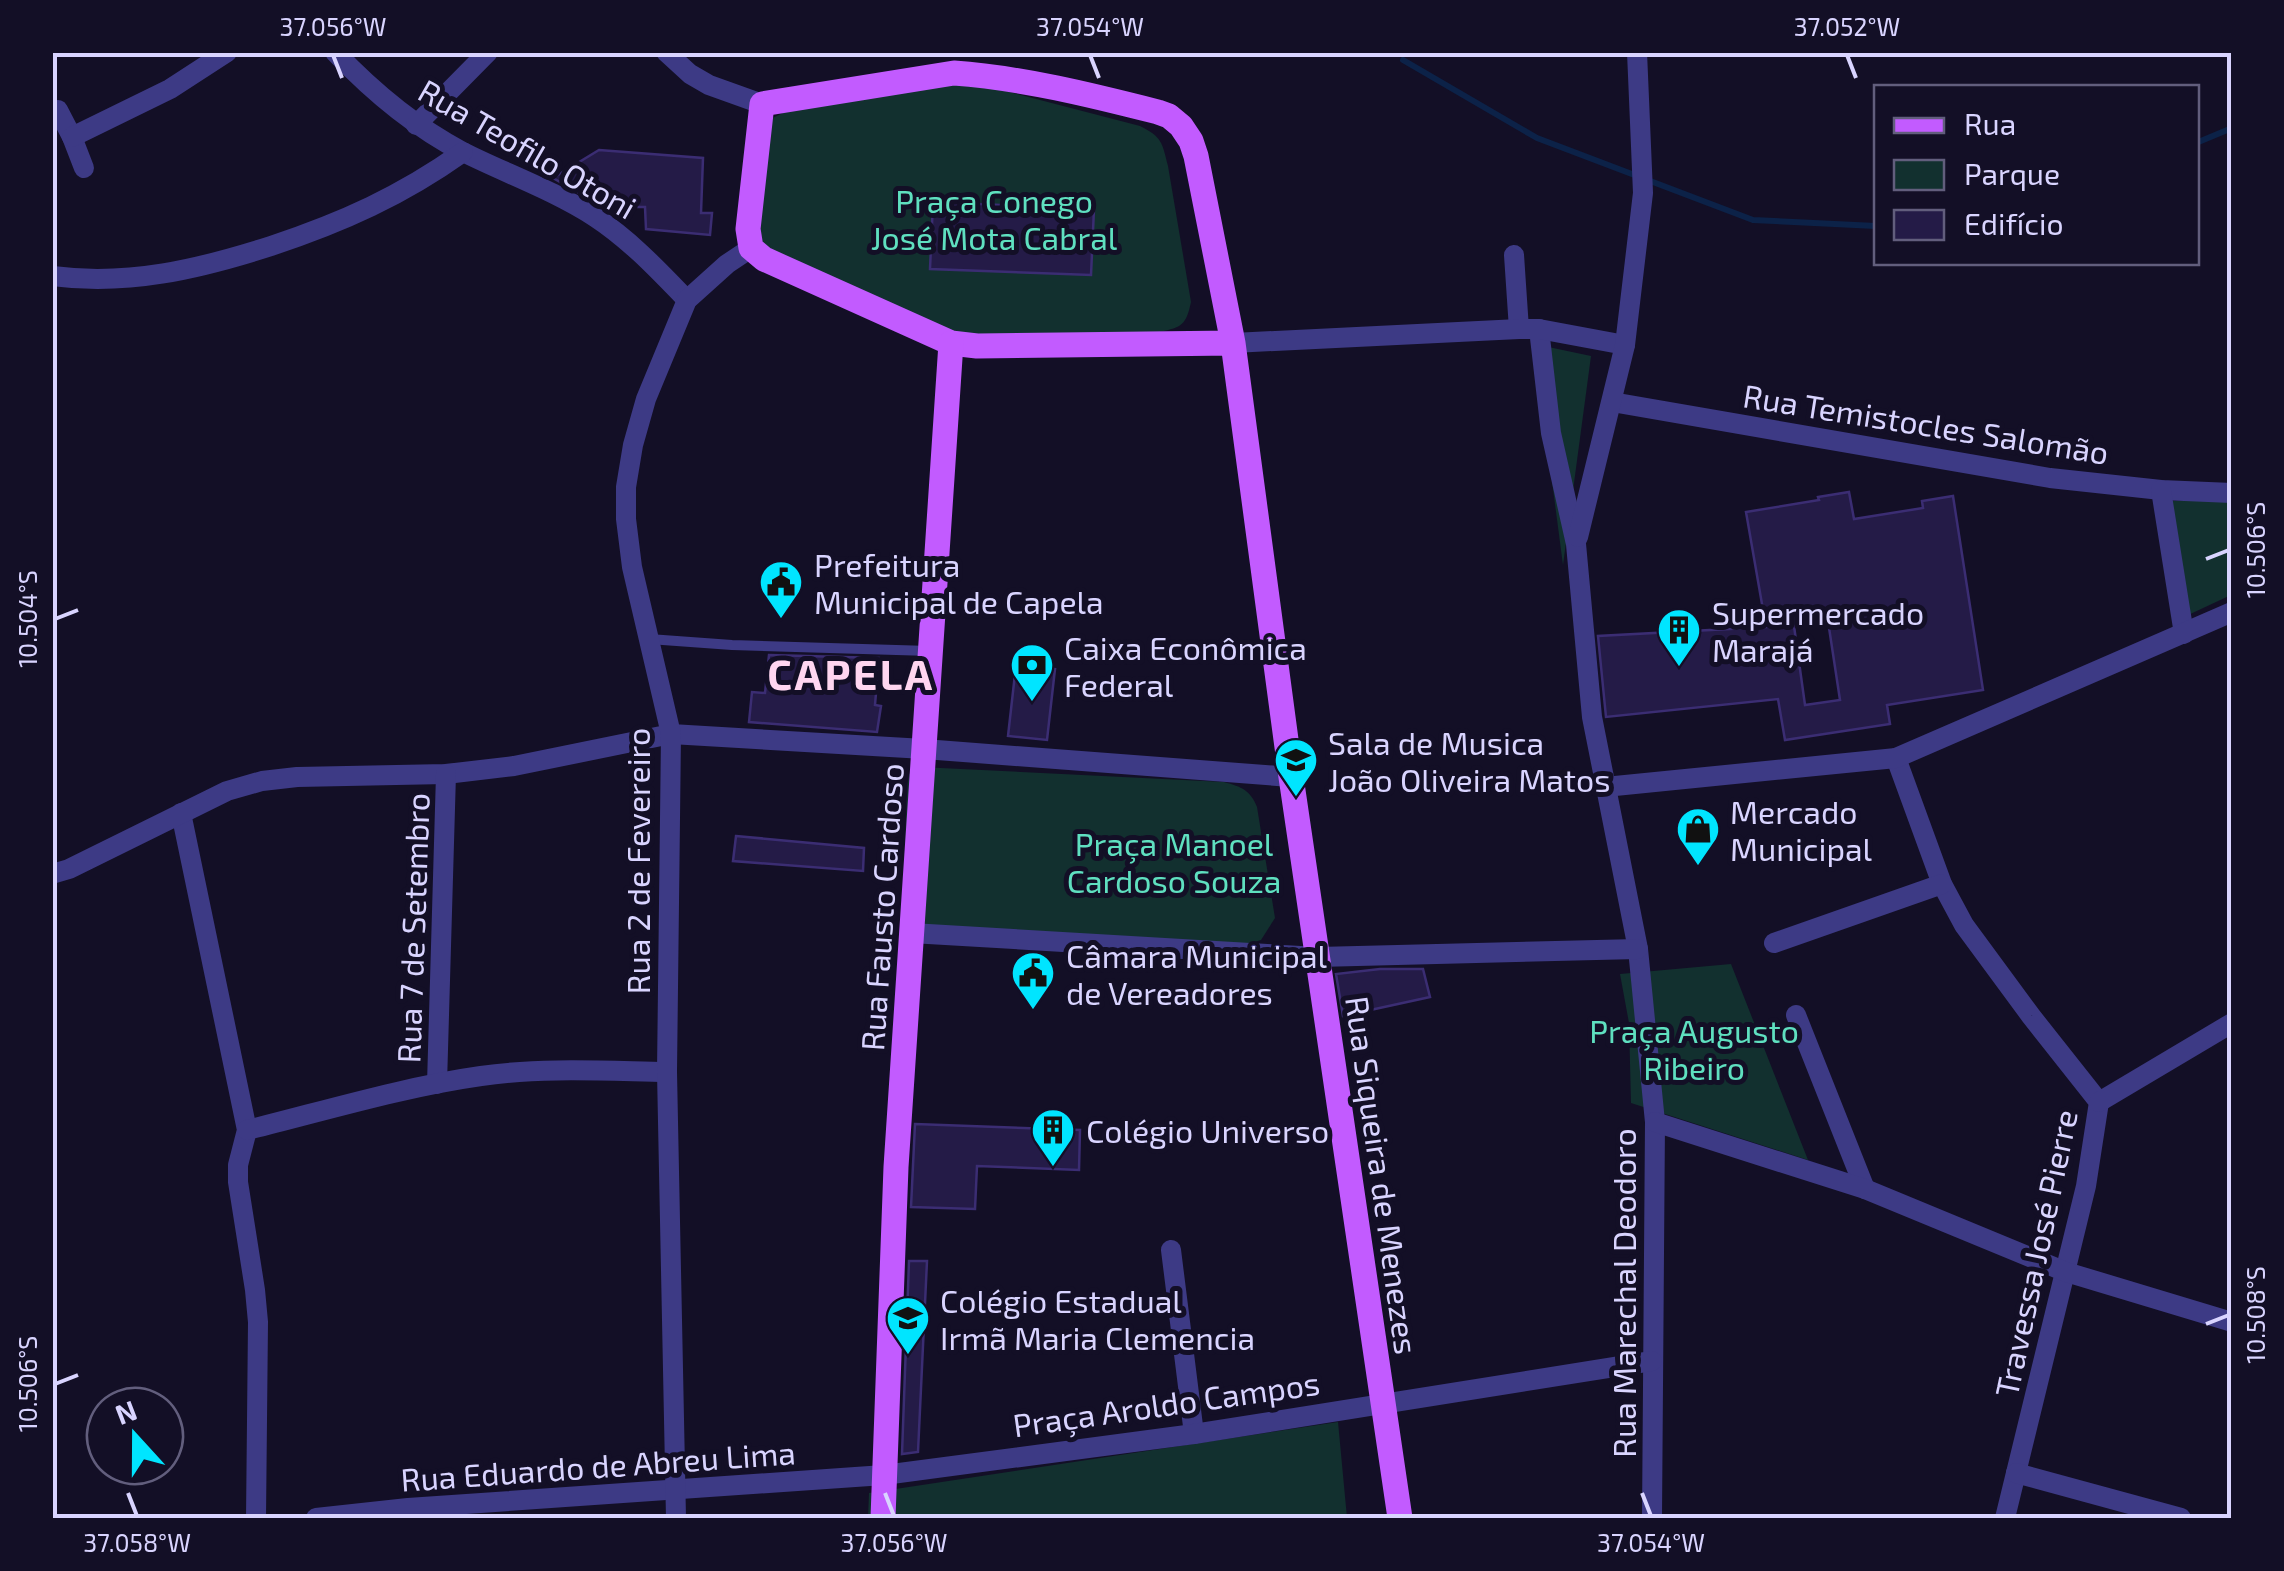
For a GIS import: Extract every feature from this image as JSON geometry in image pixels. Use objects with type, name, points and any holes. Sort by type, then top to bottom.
[{"type":"main road","points":[[1233,342],[951,344],[764,258],[751,248],[748,228],[762,104],[958,63],[988,64],[1076,92],[1158,112],[1181,126],[1196,156],[1233,342],[1318,957]]},
{"type":"main road","name":"Rua Fausto Cardoso","points":[[884,1475],[896,1186],[951,344]]},
{"type":"main road","name":"Rua Siqueira de Menezes","points":[[1318,957],[1384,1403]]},
{"type":"main road","points":[[1384,1403],[1400,1518]]},
{"type":"main road","points":[[884,1475],[884,1518]]},
{"type":"street","points":[[72,137],[170,90],[228,52]]},
{"type":"street","name":"Rua Teofilo Otoni","points":[[335,52],[416,125],[463,152],[528,180],[634,244],[687,300]]},
{"type":"street","points":[[416,125],[488,52]]},
{"type":"street","points":[[666,52],[709,85],[762,104]]},
{"type":"street","points":[[1576,544],[1625,345],[1642,193],[1637,52]]},
{"type":"street","points":[[58,110],[84,168]]},
{"type":"street","points":[[52,276],[178,273],[227,260],[318,230],[377,205],[463,152]]},
{"type":"street","name":"Rua 2 de Fevereiro","points":[[676,1518],[668,1072],[671,734],[632,567],[626,488],[646,398],[687,300],[751,248]]},
{"type":"street","points":[[1514,255],[1576,544]]},
{"type":"street","points":[[1233,342],[1529,329],[1625,345]]},
{"type":"street","name":"Rua Temistocles Salomão","points":[[1612,402],[2050,478],[2232,493]]},
{"type":"street","points":[[2161,490],[2184,634]]},
{"type":"street","name":"Rua Marechal Deodoro","points":[[1576,544],[1592,717],[1638,949],[1655,1122],[1652,1518]]},
{"type":"street","points":[[1604,788],[1896,758],[2232,612]]},
{"type":"street","points":[[52,874],[227,791],[262,781],[446,774],[514,766],[671,734],[1291,777]]},
{"type":"street","name":"Travessa José Pierre","points":[[1896,758],[1942,884],[1964,925],[2100,1102],[2086,1186],[2005,1518]]},
{"type":"street","name":"Rua 7 de Setembro","points":[[438,1084],[446,774]]},
{"type":"street","points":[[181,813],[247,1130],[238,1182],[258,1322],[256,1518]]},
{"type":"street","points":[[1774,943],[1942,884]]},
{"type":"street","points":[[911,933],[1318,957],[1638,949]]},
{"type":"street","points":[[1796,1015],[1864,1190]]},
{"type":"street","points":[[2100,1102],[2232,1023]]},
{"type":"street","points":[[247,1130],[482,1076],[520,1072],[668,1072]]},
{"type":"street","points":[[1655,1122],[1864,1190],[2066,1272],[2232,1322]]},
{"type":"street","points":[[1171,1250],[1194,1434]]},
{"type":"street","name":"Praça Aroldo Campos","points":[[884,1475],[1194,1434],[1652,1361]]},
{"type":"street","points":[[2016,1472],[2181,1518]]},
{"type":"street","name":"Rua Eduardo de Abreu Lima","points":[[316,1518],[408,1508],[884,1475]]},
{"type":"lane","points":[[648,640],[930,652]]},
{"type":"green space","name":"Praça Conego José Mota Cabral","points":[[942,83],[990,87],[1140,126],[1157,137],[1168,166],[1191,302],[1182,324],[1160,332],[952,347],[753,242],[762,123],[785,112]]},
{"type":"green space","points":[[1534,344],[1591,356],[1563,565]]},
{"type":"green space","points":[[2166,501],[2231,501],[2231,595],[2186,616]]},
{"type":"green space","name":"Praça Manoel Cardoso Souza","points":[[920,767],[1224,782],[1241,788],[1257,807],[1275,918],[1261,940],[1239,947],[928,927],[903,911],[907,788],[909,774]]},
{"type":"green space","name":"Praça Augusto Ribeiro","points":[[1731,964],[1808,1160],[1631,1103],[1629,1023],[1620,974]]},
{"type":"green space","points":[[1338,1422],[1347,1518],[868,1518],[869,1493]]},
{"type":"building","points":[[599,150],[703,158],[701,213],[712,213],[710,235],[646,229],[645,207],[604,207],[553,178]]},
{"type":"building","points":[[933,202],[1094,209],[1091,275],[930,269]]},
{"type":"building","points":[[1849,492],[1854,519],[1923,508],[1922,501],[1953,496],[1983,690],[1887,705],[1890,724],[1785,740],[1778,699],[1606,717],[1598,636],[1766,627],[1746,512],[1819,500],[1818,497]],"holes":[[[1828,621],[1840,700],[1805,705],[1794,626]]]},
{"type":"building","points":[[769,655],[879,658],[875,705],[881,706],[877,732],[749,722],[752,692],[765,693]]},
{"type":"building","name":"Caixa Econômica Federal","points":[[1016,665],[1055,669],[1047,740],[1008,736]]},
{"type":"building","points":[[736,836],[864,848],[863,871],[733,861]]},
{"type":"building","points":[[1423,969],[1430,997],[1343,1016],[1336,974]]},
{"type":"building","name":"Colégio Universo","points":[[915,1124],[1080,1130],[1079,1170],[977,1166],[975,1209],[911,1207]]},
{"type":"building","points":[[909,1261],[927,1261],[918,1452],[902,1454]]},
{"type":"waterway","points":[[1403,60],[1537,138],[1753,220],[1874,226]]},
{"type":"waterway","points":[[2199,142],[2232,128]]},
{"type":"place","name":"Prefeitura Municipal de Capela","points":[[781,620]]},
{"type":"place","name":"Supermercado Marajá","points":[[1679,668]]},
{"type":"place","name":"Caixa Econômica Federal","points":[[1032,703]]},
{"type":"place","name":"Sala de Musica João Oliveira Matos","points":[[1296,798]]},
{"type":"place","name":"Mercado Municipal","points":[[1698,867]]},
{"type":"place","name":"Câmara Municipal de Vereadores","points":[[1033,1011]]},
{"type":"place","name":"Colégio Universo","points":[[1053,1168]]},
{"type":"place","name":"Colégio Estadual Irmã Maria Clemencia","points":[[908,1356]]},
{"type":"district","name":"CAPELA","points":[[851,673]]}]
